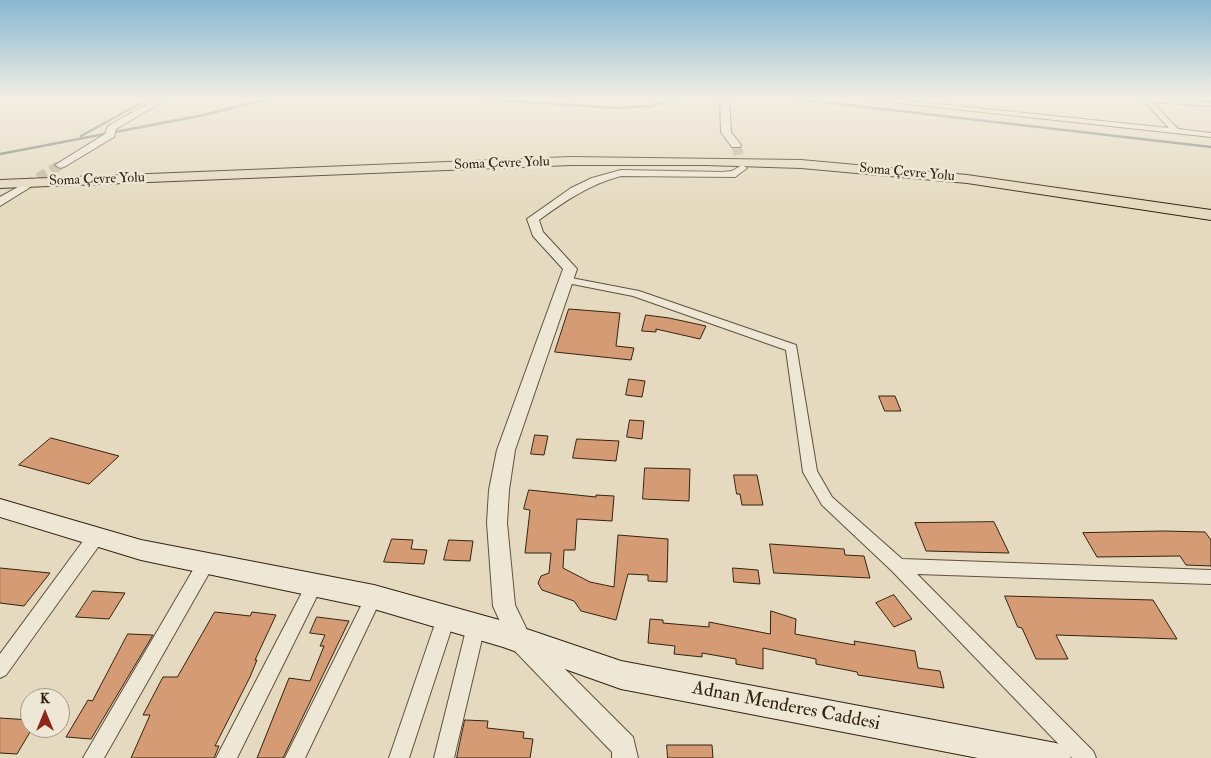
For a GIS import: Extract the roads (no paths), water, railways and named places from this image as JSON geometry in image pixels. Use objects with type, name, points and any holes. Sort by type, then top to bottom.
[{"type":"highway","name":"Soma Çevre Yolu","points":[[0,175],[571,152],[712,152],[816,156],[924,166],[1037,179],[1211,206]]},
{"type":"highway","name":"Soma Çevre Yolu","points":[[0,184],[571,161],[705,161],[801,164],[967,179],[1211,215]]},
{"type":"main road","name":"Adnan Menderes Caddesi","points":[[0,508],[95,538],[141,550],[374,597],[476,626],[621,675],[1056,758]]},
{"type":"street","points":[[60,165],[106,134]]},
{"type":"street","points":[[728,134],[736,145]]},
{"type":"street","points":[[625,758],[624,746],[520,640],[504,606],[497,523],[499,490],[506,450],[570,269],[537,233],[533,218],[575,188],[592,180],[621,173],[723,175],[734,174],[742,168]]},
{"type":"street","points":[[0,202],[25,186]]},
{"type":"street","points":[[566,280],[635,294],[792,348],[810,472],[827,501],[898,566],[1086,758]]},
{"type":"street","points":[[0,669],[95,538]]},
{"type":"street","points":[[93,758],[206,563]]},
{"type":"street","points":[[898,566],[1211,578]]},
{"type":"street","points":[[226,758],[315,584]]},
{"type":"street","points":[[295,758],[374,597]]},
{"type":"street","points":[[399,758],[446,618]]},
{"type":"street","points":[[444,758],[476,626]]},
{"type":"waterway","points":[[0,154],[103,134]]},
{"type":"waterway","points":[[1102,134],[1211,147]]},
{"type":"tunnel","points":[[736,145],[742,168]]},
{"type":"tunnel","points":[[25,186],[60,165]]}]
